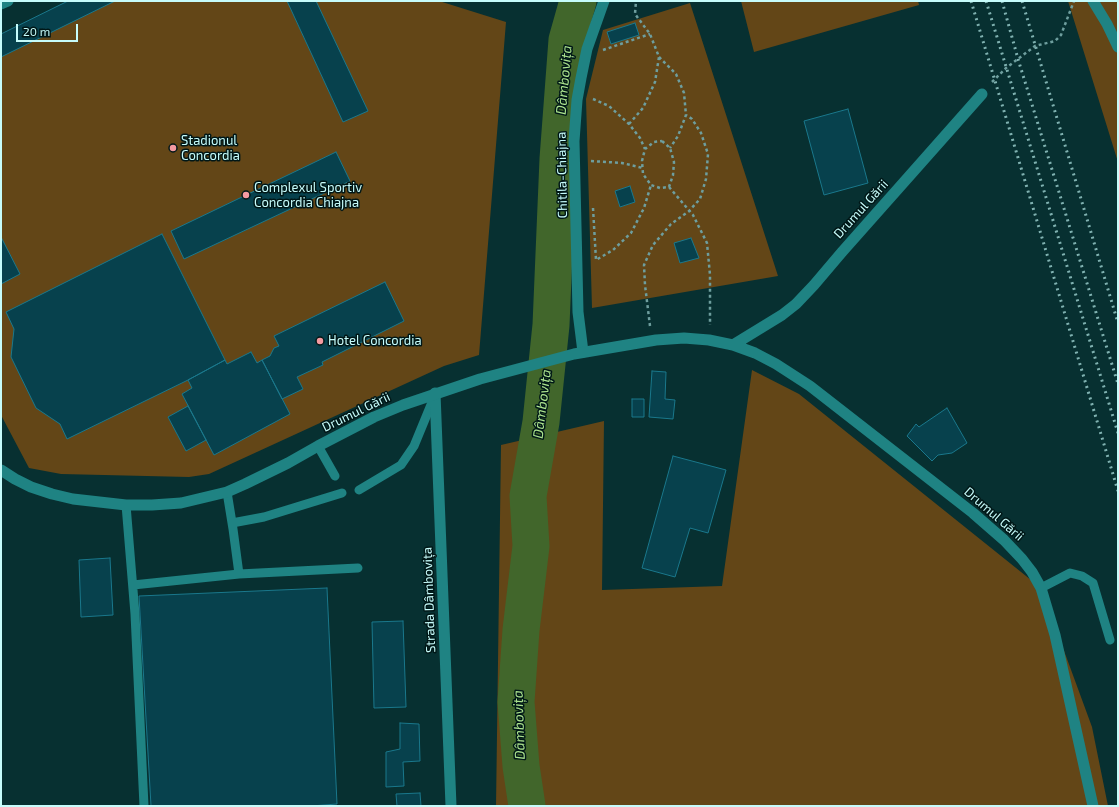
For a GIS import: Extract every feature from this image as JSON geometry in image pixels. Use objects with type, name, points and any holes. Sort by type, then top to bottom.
[{"type":"main road","points":[[1,4],[8,1]]},
{"type":"main road","name":"Chitila-Chiajna","points":[[578,353],[574,141],[577,100],[587,49],[604,1]]},
{"type":"main road","points":[[1093,1],[1108,24],[1118,47]]},
{"type":"main road","name":"Drumul Gării","points":[[733,345],[796,304],[982,94]]},
{"type":"main road","name":"Drumul Gării","points":[[1,470],[31,487],[52,494],[79,500],[126,505],[180,503],[227,492],[288,463],[318,446],[382,414],[403,405],[480,379],[578,353],[653,340],[684,338],[709,340],[733,345],[755,353],[794,374],[973,513],[1022,558],[1041,588],[1055,635],[1093,806]]},
{"type":"main road","name":"Strada Dâmbovița","points":[[435,394],[451,806]]},
{"type":"lane","points":[[359,490],[401,465],[414,446],[435,394]]},
{"type":"lane","points":[[318,446],[335,476]]},
{"type":"lane","points":[[227,492],[239,574]]},
{"type":"lane","points":[[232,523],[264,517],[342,492]]},
{"type":"lane","points":[[126,505],[133,585],[144,806]]},
{"type":"lane","points":[[133,585],[239,574],[358,568]]},
{"type":"lane","points":[[1041,588],[1070,573],[1082,576],[1094,583],[1110,640]]},
{"type":"path","points":[[629,124],[643,108],[655,82],[658,57],[650,34],[635,14],[636,1]]},
{"type":"path","points":[[982,94],[994,79],[1035,46],[1055,41],[1061,36],[1074,1]]},
{"type":"path","points":[[601,50],[650,34]]},
{"type":"path","points":[[658,57],[676,74],[684,93],[686,114],[678,136],[670,148]]},
{"type":"path","points":[[591,106],[590,98],[609,106],[629,124],[640,138],[645,149]]},
{"type":"path","points":[[653,340],[647,309],[644,265],[653,245],[671,224],[689,211],[700,200],[706,179],[708,154],[701,133],[692,119],[686,114]]},
{"type":"path","points":[[662,141],[670,148],[674,162],[673,175],[669,187],[660,188],[651,185],[643,174],[642,161],[645,149],[654,142],[662,141]]},
{"type":"path","points":[[592,168],[591,161],[622,163],[643,168]]},
{"type":"path","points":[[593,206],[596,260],[613,250],[631,233],[644,208],[651,185]]},
{"type":"path","points":[[669,187],[693,215],[707,243],[710,275],[709,340]]},
{"type":"shaded area","name":"Complexul Sportiv Concordia Chiajna","points":[[69,1],[439,1],[506,22],[479,355],[444,366],[209,474],[189,477],[61,474],[29,468],[1,415],[1,34]]},
{"type":"shaded area","points":[[741,1],[918,1],[919,5],[754,52]]},
{"type":"shaded area","points":[[1068,1],[1118,1],[1118,162]]},
{"type":"shaded area","points":[[690,3],[778,276],[592,308],[586,99],[603,30]]},
{"type":"shaded area","points":[[752,370],[799,394],[1041,588],[1092,727],[1108,806],[496,806],[501,445],[604,421],[602,590],[722,586]]},
{"type":"building","points":[[68,1],[115,1],[1,57],[1,34]]},
{"type":"building","points":[[287,1],[316,1],[368,111],[343,122]]},
{"type":"building","points":[[635,23],[639,35],[611,44],[607,32]]},
{"type":"building","points":[[848,109],[868,183],[824,195],[804,121]]},
{"type":"building","points":[[336,152],[350,181],[184,259],[171,231]]},
{"type":"building","points":[[630,186],[635,202],[620,207],[615,191]]},
{"type":"building","points":[[162,234],[225,360],[188,380],[67,439],[60,424],[36,408],[11,357],[14,329],[6,312]]},
{"type":"building","points":[[1,237],[20,274],[1,284]]},
{"type":"building","points":[[691,238],[699,258],[680,263],[674,243]]},
{"type":"building","name":"Hotel Concordia","points":[[385,282],[404,321],[322,362],[323,365],[297,377],[303,389],[282,399],[262,360],[270,356],[274,348],[279,346],[274,336]]},
{"type":"building","points":[[251,352],[257,363],[262,360],[290,414],[214,455],[182,394],[192,388],[188,380],[225,360],[227,364]]},
{"type":"building","points":[[652,371],[666,372],[665,399],[675,400],[673,419],[649,417]]},
{"type":"building","points":[[632,399],[644,399],[644,417],[632,417]]},
{"type":"building","points":[[188,406],[206,440],[186,451],[168,417]]},
{"type":"building","points":[[947,408],[967,443],[952,453],[938,455],[932,461],[907,436],[916,424],[919,427]]},
{"type":"building","points":[[673,456],[726,470],[708,533],[690,528],[675,577],[642,568]]},
{"type":"building","points":[[110,558],[113,615],[81,617],[79,560]]},
{"type":"building","points":[[327,588],[337,804],[311,806],[151,806],[139,596]]},
{"type":"building","points":[[403,621],[406,707],[374,708],[372,622]]},
{"type":"building","points":[[400,723],[419,724],[420,761],[403,762],[404,786],[386,787],[386,752],[400,749]]},
{"type":"building","points":[[420,793],[421,806],[397,806],[396,794]]},
{"type":"waterway","name":"Dâmbovița","points":[[527,806],[521,766],[516,702],[521,630],[531,546],[528,496],[541,422],[551,325],[558,159],[567,40],[578,1]]},
{"type":"railway","points":[[971,1],[1118,491]]},
{"type":"railway","points":[[986,1],[1118,433]]},
{"type":"railway","points":[[1002,1],[1018,59],[1118,384]]},
{"type":"railway","points":[[1022,1],[1118,323]]},
{"type":"place","name":"Stadionul Concordia","points":[[173,148]]},
{"type":"place","name":"Complexul Sportiv Concordia Chiajna","points":[[246,195]]},
{"type":"place","name":"Hotel Concordia","points":[[320,341]]}]
